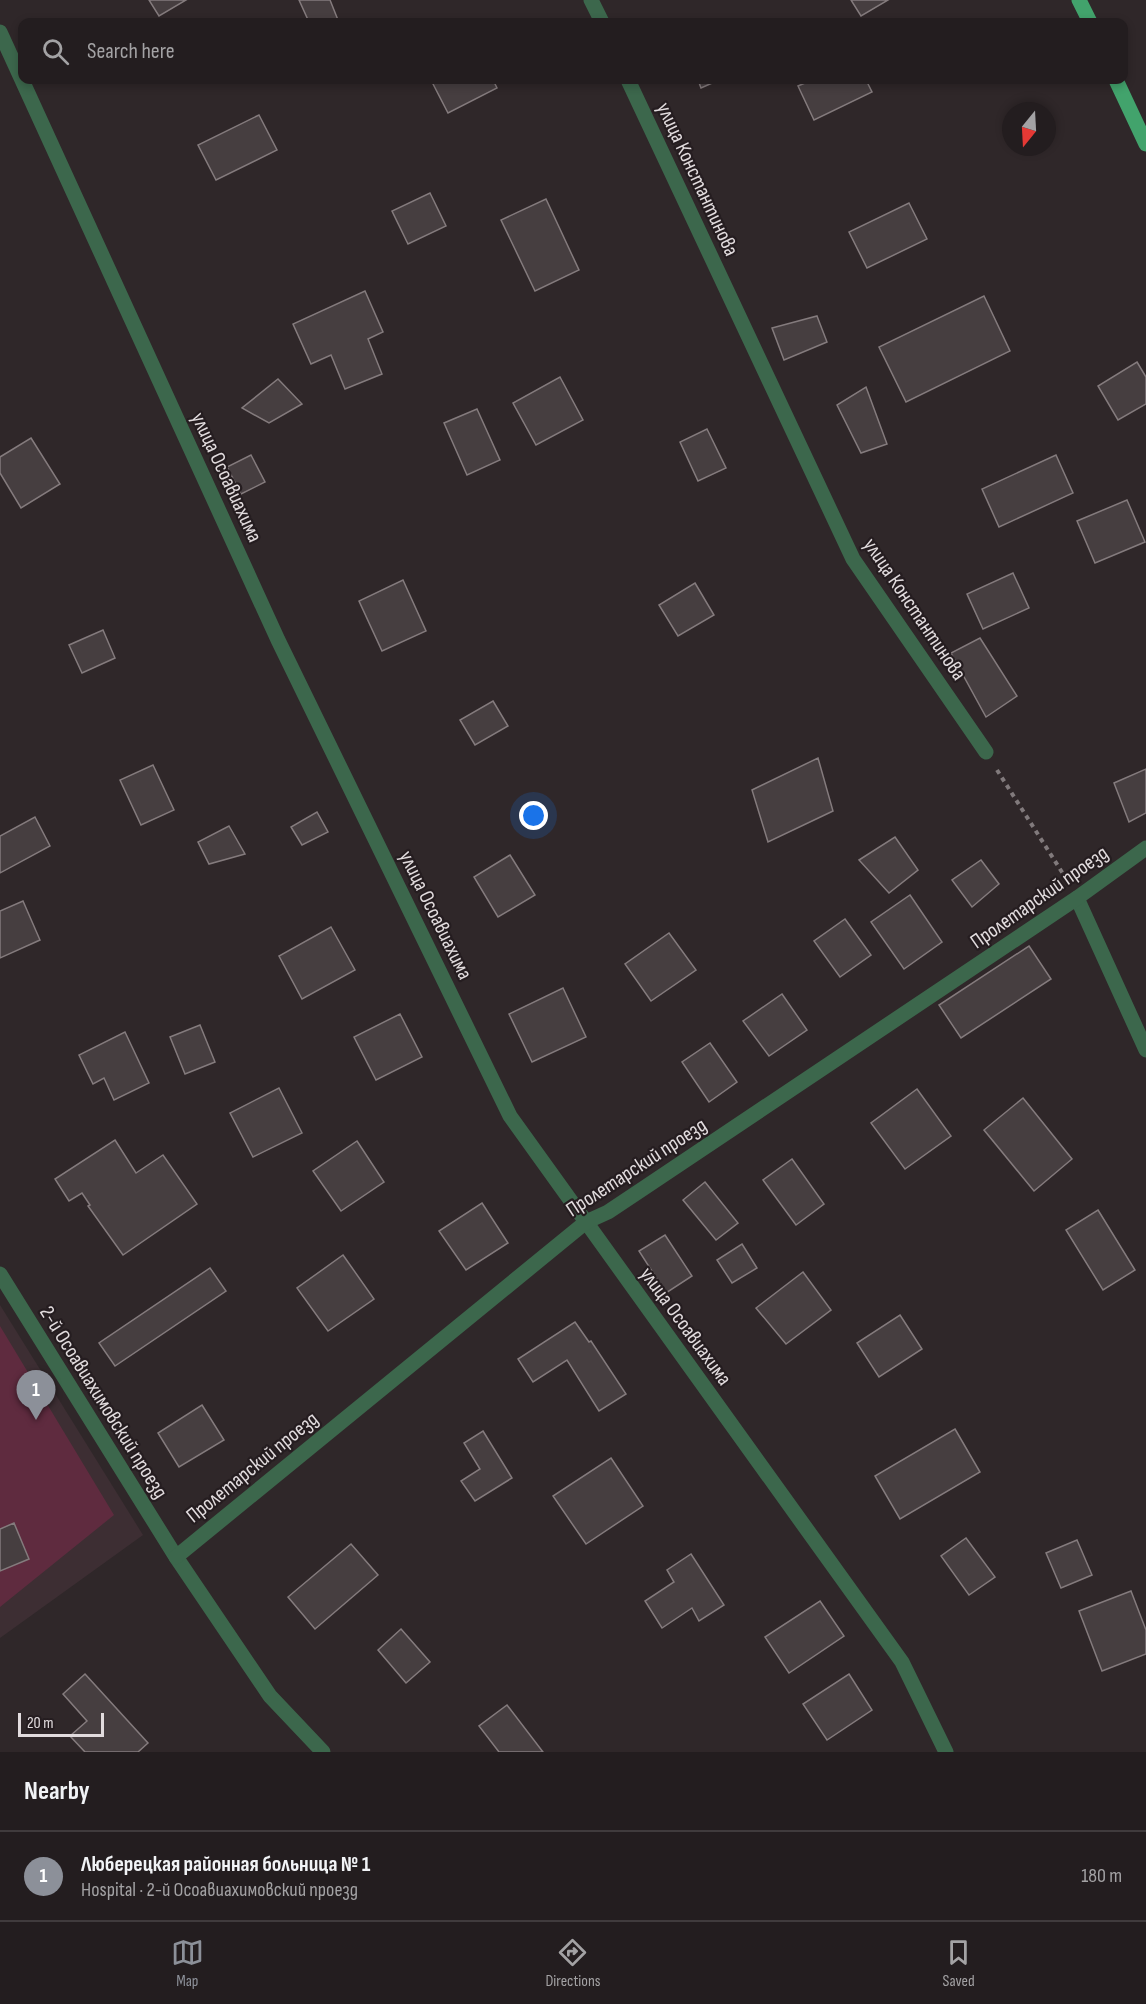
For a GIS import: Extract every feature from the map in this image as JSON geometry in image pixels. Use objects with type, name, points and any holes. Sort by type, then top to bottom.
[{"type":"main road","points":[[1079,0],[1088,18]]},
{"type":"main road","points":[[1118,84],[1146,144]]},
{"type":"street","points":[[591,0],[600,18]]},
{"type":"street","name":"улица Осоавиахима","points":[[0,32],[18,71]]},
{"type":"street","name":"улица Осоавиахима","points":[[24,84],[278,640],[510,1116],[902,1662],[946,1752]]},
{"type":"street","name":"улица Константинова","points":[[630,84],[853,559],[986,752]]},
{"type":"street","name":"Пролетарский проезд","points":[[176,1557],[586,1222],[608,1212],[1077,898],[1146,848]]},
{"type":"street","points":[[1077,898],[1146,1050]]},
{"type":"street","name":"2-й Осоавиахимовский проезд","points":[[0,1274],[176,1557],[270,1695],[323,1752]]},
{"type":"path","points":[[986,752],[1077,898]]},
{"type":"shaded area","points":[[0,1305],[143,1535],[0,1638]]},
{"type":"shaded area","points":[[0,1326],[114,1515],[0,1607]]},
{"type":"building","points":[[149,0],[186,0],[159,16]]},
{"type":"building","points":[[299,0],[330,0],[337,18],[307,18]]},
{"type":"building","points":[[851,0],[888,0],[861,16]]},
{"type":"building","points":[[433,84],[495,84],[497,88],[448,113]]},
{"type":"building","points":[[803,84],[868,84],[872,92],[814,120],[798,86]]},
{"type":"building","points":[[259,115],[277,150],[216,180],[198,145]]},
{"type":"building","points":[[430,193],[446,226],[408,244],[392,211]]},
{"type":"building","points":[[546,199],[579,270],[535,291],[501,220]]},
{"type":"building","points":[[909,203],[927,239],[867,268],[849,232]]},
{"type":"building","points":[[365,291],[383,332],[368,339],[382,374],[345,389],[331,355],[311,364],[293,324]]},
{"type":"building","points":[[984,296],[1010,351],[906,402],[879,347]]},
{"type":"building","points":[[817,316],[827,342],[784,360],[772,328]]},
{"type":"building","points":[[1137,362],[1146,377],[1146,404],[1118,420],[1098,386]]},
{"type":"building","points":[[560,377],[583,420],[536,445],[513,403]]},
{"type":"building","points":[[278,379],[302,404],[269,423],[242,408]]},
{"type":"building","points":[[866,387],[887,444],[861,453],[837,405]]},
{"type":"building","points":[[477,409],[500,460],[467,475],[444,423]]},
{"type":"building","points":[[707,429],[726,468],[698,481],[680,442]]},
{"type":"building","points":[[31,438],[60,484],[21,508],[0,473],[0,457]]},
{"type":"building","points":[[251,455],[265,482],[241,494],[227,467]]},
{"type":"building","points":[[1056,455],[1073,493],[999,527],[982,489]]},
{"type":"building","points":[[1127,500],[1145,542],[1095,563],[1077,521]]},
{"type":"building","points":[[1013,573],[1029,608],[983,629],[967,594]]},
{"type":"building","points":[[403,580],[426,631],[382,651],[359,601]]},
{"type":"building","points":[[695,583],[714,615],[678,636],[659,605]]},
{"type":"building","points":[[103,630],[115,658],[82,673],[69,645]]},
{"type":"building","points":[[980,638],[1017,696],[986,717],[951,653]]},
{"type":"building","points":[[493,701],[508,726],[475,745],[460,720]]},
{"type":"building","points":[[818,758],[833,811],[768,842],[752,790]]},
{"type":"building","points":[[153,765],[174,810],[141,825],[120,780]]},
{"type":"building","points":[[1146,769],[1146,813],[1129,822],[1114,783]]},
{"type":"building","points":[[317,812],[328,832],[302,845],[291,827]]},
{"type":"building","points":[[35,817],[50,846],[0,873],[0,836]]},
{"type":"building","points":[[229,826],[245,854],[209,864],[198,842]]},
{"type":"building","points":[[895,837],[918,870],[889,893],[859,860]]},
{"type":"building","points":[[510,855],[535,895],[498,917],[474,877]]},
{"type":"building","points":[[981,860],[999,884],[972,907],[952,880]]},
{"type":"building","points":[[910,895],[942,942],[904,969],[871,922]]},
{"type":"building","points":[[23,901],[40,940],[0,958],[0,911]]},
{"type":"building","points":[[845,919],[871,955],[840,977],[814,941]]},
{"type":"building","points":[[331,927],[355,970],[302,999],[279,956]]},
{"type":"building","points":[[669,933],[696,970],[651,1001],[625,964]]},
{"type":"building","points":[[1029,946],[1051,979],[961,1038],[939,1005]]},
{"type":"building","points":[[563,988],[586,1037],[532,1062],[509,1014]]},
{"type":"building","points":[[782,994],[807,1030],[769,1056],[743,1021]]},
{"type":"building","points":[[400,1014],[422,1057],[376,1080],[354,1037]]},
{"type":"building","points":[[200,1025],[215,1062],[185,1074],[170,1037]]},
{"type":"building","points":[[125,1032],[149,1083],[114,1100],[104,1078],[93,1084],[79,1055]]},
{"type":"building","points":[[710,1043],[737,1082],[709,1102],[682,1062]]},
{"type":"building","points":[[279,1088],[302,1133],[253,1157],[230,1113]]},
{"type":"building","points":[[917,1089],[951,1136],[905,1169],[871,1123]]},
{"type":"building","points":[[1023,1098],[1072,1159],[1034,1191],[984,1130]]},
{"type":"building","points":[[115,1140],[136,1173],[163,1155],[197,1204],[123,1255],[88,1206],[90,1205],[82,1193],[69,1201],[55,1179]]},
{"type":"building","points":[[357,1141],[384,1182],[341,1211],[313,1171]]},
{"type":"building","points":[[792,1159],[824,1204],[796,1225],[763,1180]]},
{"type":"building","points":[[705,1182],[738,1223],[716,1240],[683,1200]]},
{"type":"building","points":[[482,1203],[508,1243],[466,1270],[439,1231]]},
{"type":"building","points":[[1098,1210],[1135,1270],[1103,1290],[1066,1230]]},
{"type":"building","points":[[665,1235],[692,1276],[666,1293],[639,1251]]},
{"type":"building","points":[[742,1244],[757,1268],[732,1283],[717,1260]]},
{"type":"building","points":[[343,1255],[374,1299],[328,1331],[297,1288]]},
{"type":"building","points":[[210,1268],[226,1291],[115,1366],[99,1343]]},
{"type":"building","points":[[803,1272],[831,1310],[786,1344],[756,1308]]},
{"type":"building","points":[[900,1315],[922,1349],[879,1377],[857,1343]]},
{"type":"building","points":[[575,1322],[589,1342],[591,1341],[626,1394],[599,1411],[567,1360],[533,1382],[518,1359]]},
{"type":"building","points":[[202,1405],[224,1440],[179,1467],[158,1433]]},
{"type":"building","points":[[955,1429],[980,1472],[900,1519],[875,1476]]},
{"type":"building","points":[[483,1431],[512,1478],[475,1501],[461,1481],[480,1469],[464,1443]]},
{"type":"building","points":[[611,1458],[643,1506],[586,1544],[553,1496]]},
{"type":"building","points":[[14,1523],[29,1559],[0,1571],[0,1529]]},
{"type":"building","points":[[966,1538],[995,1577],[969,1595],[941,1556]]},
{"type":"building","points":[[1077,1540],[1092,1575],[1061,1588],[1046,1553]]},
{"type":"building","points":[[351,1544],[378,1575],[315,1629],[288,1597]]},
{"type":"building","points":[[691,1554],[724,1605],[699,1621],[692,1608],[662,1628],[645,1601],[674,1582],[667,1570]]},
{"type":"building","points":[[1131,1591],[1146,1630],[1146,1654],[1102,1671],[1079,1611]]},
{"type":"building","points":[[820,1601],[844,1636],[789,1673],[765,1637]]},
{"type":"building","points":[[401,1629],[430,1662],[406,1683],[378,1650]]},
{"type":"building","points":[[85,1674],[148,1743],[138,1752],[85,1752],[70,1736],[87,1721],[63,1694]]},
{"type":"building","points":[[849,1674],[872,1710],[827,1740],[803,1704]]},
{"type":"building","points":[[507,1705],[543,1752],[499,1752],[479,1726]]},
{"type":"place","name":"Люберецкая районная больница № 1","points":[[36,1420]]}]
